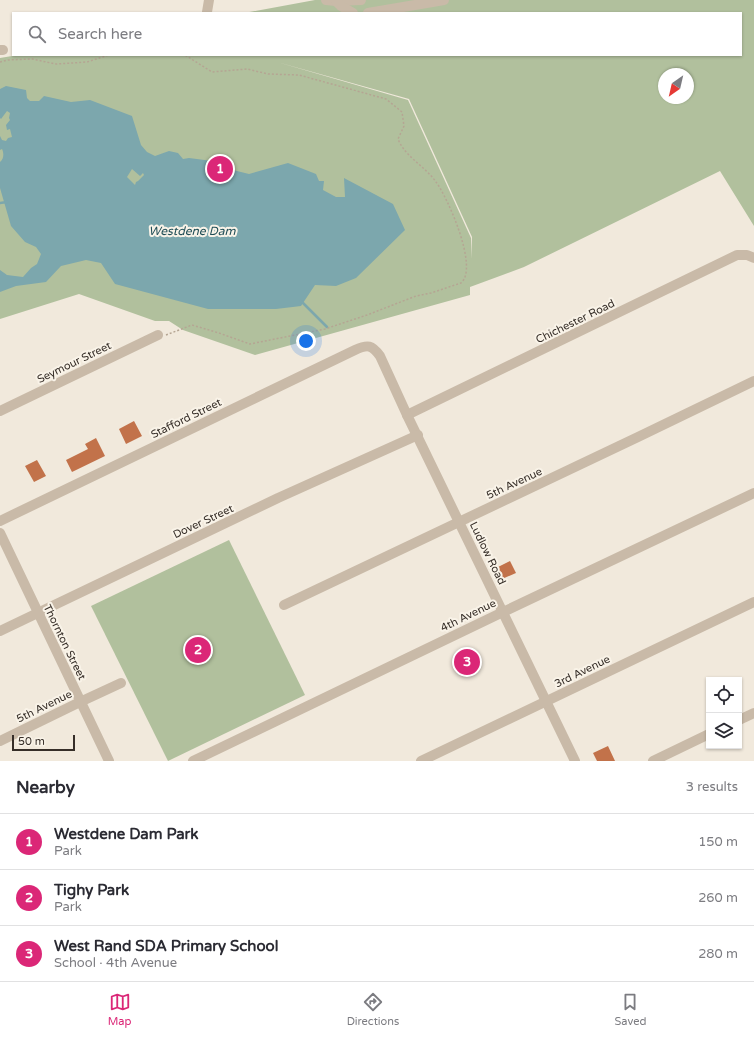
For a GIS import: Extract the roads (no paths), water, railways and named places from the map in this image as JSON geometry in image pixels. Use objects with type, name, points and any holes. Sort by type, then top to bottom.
[{"type":"street","points":[[207,12],[209,0]]},
{"type":"street","points":[[331,1],[361,0]]},
{"type":"street","points":[[374,12],[444,0]]},
{"type":"street","points":[[331,1],[351,12]]},
{"type":"street","name":"Chichester Road","points":[[407,415],[737,256],[747,255],[754,258]]},
{"type":"street","name":"Seymour Street","points":[[0,411],[158,335]]},
{"type":"street","name":"Stafford Street","points":[[0,521],[363,346],[369,346],[380,356]]},
{"type":"street","name":"Ludlow Road","points":[[380,356],[407,415],[575,761]]},
{"type":"street","name":"5th Avenue","points":[[284,605],[754,381]]},
{"type":"street","name":"Dover Street","points":[[0,631],[278,498],[418,435]]},
{"type":"street","name":"4th Avenue","points":[[193,761],[754,493]]},
{"type":"street","name":"Thornton Street","points":[[0,533],[109,761]]},
{"type":"street","name":"3rd Avenue","points":[[421,761],[754,602]]},
{"type":"street","name":"5th Avenue","points":[[0,741],[121,683]]},
{"type":"street","points":[[742,719],[754,713]]},
{"type":"street","points":[[653,761],[706,735]]},
{"type":"water","name":"Westdene Dam","points":[[6,86],[26,90],[27,98],[30,101],[39,101],[44,96],[71,102],[90,100],[132,116],[141,145],[147,152],[155,156],[169,151],[178,153],[183,159],[189,158],[220,162],[225,168],[249,174],[288,163],[316,174],[319,181],[324,181],[323,190],[336,197],[345,197],[344,178],[393,204],[405,230],[356,278],[336,286],[315,285],[301,306],[276,309],[208,309],[115,284],[101,263],[86,260],[61,266],[46,282],[16,286],[0,292],[0,270],[7,275],[23,277],[37,264],[41,254],[36,247],[25,242],[11,226],[0,188],[0,162],[3,158],[3,154],[2,149],[0,150],[0,136],[2,140],[6,141],[8,138],[12,137],[10,129],[7,130],[6,125],[10,120],[10,113],[7,111],[1,119],[0,118],[0,89]],"holes":[[[132,169],[140,176],[143,173],[144,175],[136,182],[135,185],[127,177]]]},
{"type":"waterway","points":[[0,203],[7,202]]},
{"type":"waterway","points":[[301,301],[327,327]]},
{"type":"place","name":"Westdene Dam Park","points":[[220,169]]},
{"type":"place","name":"Tighy Park","points":[[198,650]]},
{"type":"place","name":"West Rand SDA Primary School","points":[[467,662]]}]
